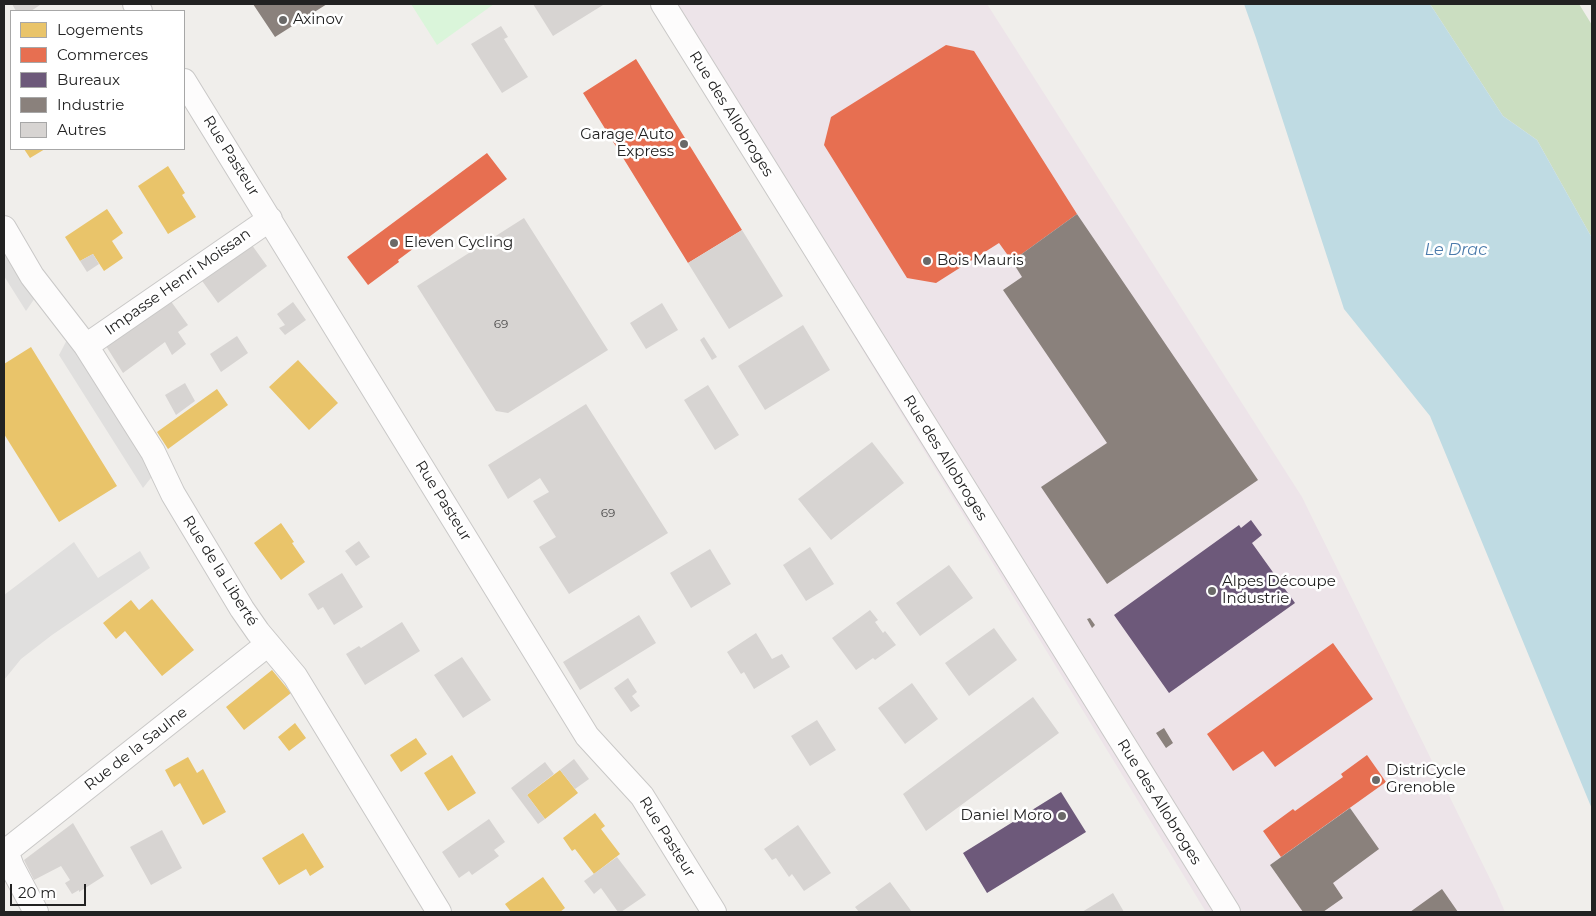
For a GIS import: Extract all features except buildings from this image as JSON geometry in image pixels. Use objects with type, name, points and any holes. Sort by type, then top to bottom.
[{"type":"street","name":"Rue des Allobroges","points":[[663,4],[1228,912]]},
{"type":"street","name":"Rue Pasteur","points":[[185,83],[587,736],[642,796],[714,912]]},
{"type":"street","name":"Impasse Henri Moissan","points":[[86,346],[270,219]]},
{"type":"street","name":"Rue de la Liberté","points":[[4,228],[32,276],[86,346],[153,452],[173,494],[242,609],[295,676],[439,912]]},
{"type":"street","name":"Rue de la Saulne","points":[[5,852],[268,644]]},
{"type":"street","points":[[5,852],[36,912]]},
{"type":"shaded area","points":[[651,4],[987,4],[1302,497],[1505,912],[1206,912]]},
{"type":"shaded area","points":[[4,243],[37,295],[26,311],[4,276]]},
{"type":"shaded area","points":[[69,336],[154,474],[143,488],[59,355]]},
{"type":"shaded area","points":[[74,542],[98,578],[140,551],[150,568],[52,635],[21,659],[4,680],[4,595]]},
{"type":"green space","points":[[411,4],[494,4],[437,45]]},
{"type":"green space","points":[[1430,4],[1579,4],[1592,25],[1592,238],[1537,140],[1503,116]]},
{"type":"water","name":"Le Drac","points":[[1244,4],[1430,4],[1503,116],[1537,140],[1592,238],[1592,809],[1430,416],[1344,309]]},
{"type":"place","name":"Axinov","points":[[283,20]]},
{"type":"place","name":"Garage Auto Express","points":[[684,144]]},
{"type":"place","name":"Eleven Cycling","points":[[394,243]]},
{"type":"place","name":"Bois Mauris","points":[[927,261]]},
{"type":"place","name":"Alpes Découpe Industrie","points":[[1212,591]]},
{"type":"place","name":"DistriCycle Grenoble","points":[[1376,780]]},
{"type":"place","name":"Daniel Moro","points":[[1062,816]]}]
